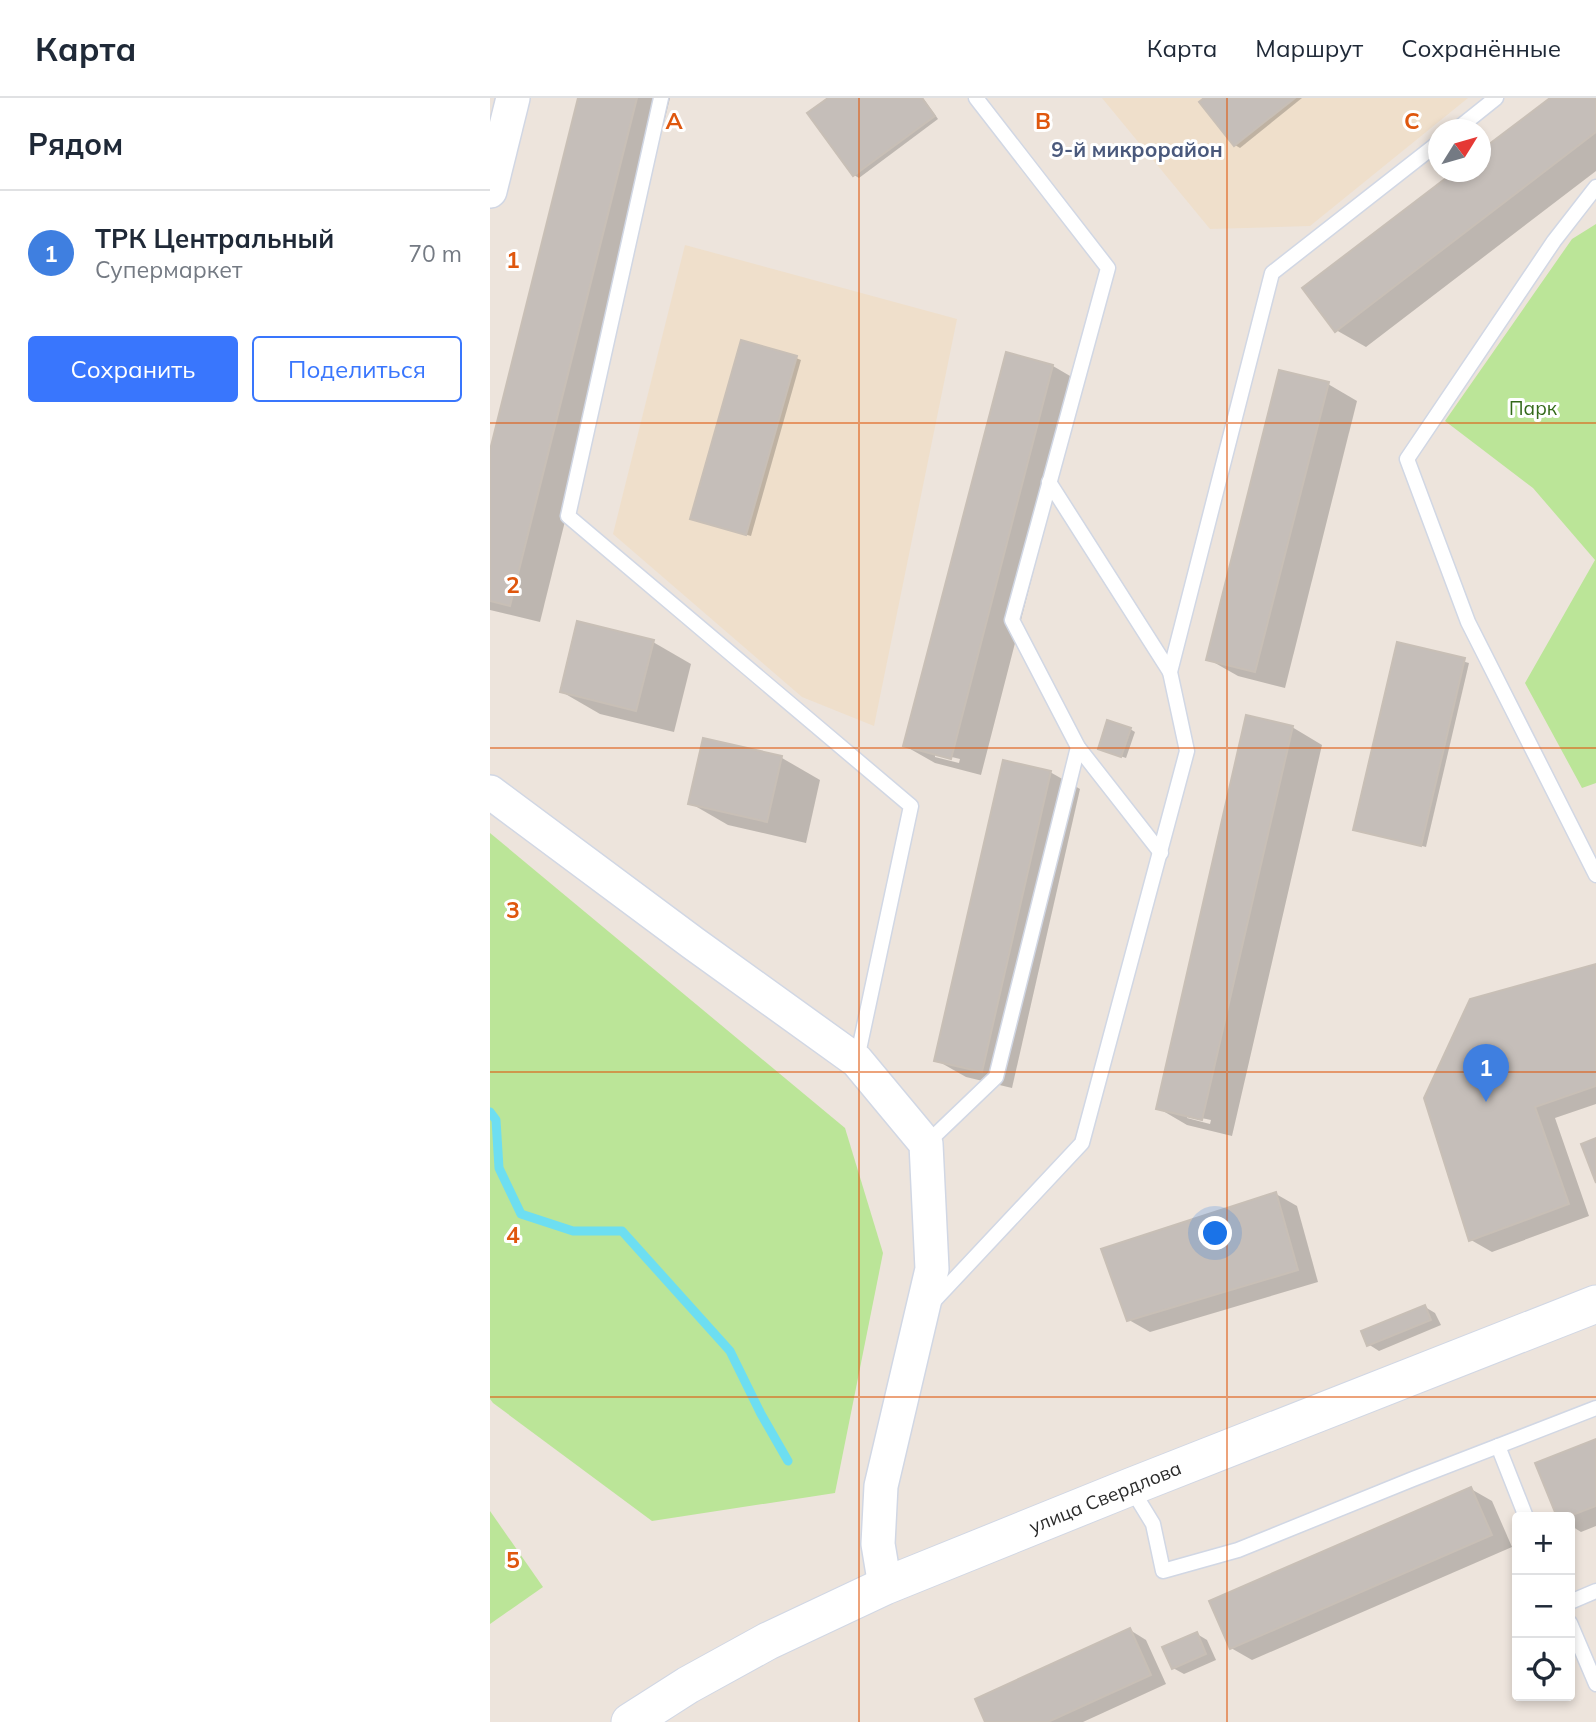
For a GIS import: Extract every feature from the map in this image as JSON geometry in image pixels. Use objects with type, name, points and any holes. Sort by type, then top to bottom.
[{"type":"main road","name":"улица Свердлова","points":[[630,1722],[688,1685],[757,1648],[885,1586],[1596,1304]]},
{"type":"street","points":[[490,191],[513,98]]},
{"type":"street","points":[[490,792],[857,1061],[926,1144],[932,1269],[881,1486],[878,1544],[885,1586]]},
{"type":"lane","points":[[661,98],[568,516],[911,806],[857,1061]]},
{"type":"lane","points":[[976,98],[1108,268],[1013,620],[1078,747],[1161,853]]},
{"type":"lane","points":[[1470,119],[1496,98]]},
{"type":"lane","points":[[1170,672],[1272,273],[1428,151]]},
{"type":"lane","points":[[1596,187],[1553,241],[1407,459],[1468,622],[1596,875]]},
{"type":"lane","points":[[923,1311],[1082,1143],[1187,751],[1170,672],[1049,482]]},
{"type":"lane","points":[[926,1144],[996,1077],[1078,747]]},
{"type":"lane","points":[[1130,1487],[1153,1524],[1163,1571],[1238,1550],[1596,1408]]},
{"type":"lane","points":[[1498,1446],[1525,1512]]},
{"type":"lane","points":[[1575,1600],[1596,1591]]},
{"type":"lane","points":[[1575,1635],[1596,1684]]},
{"type":"shaded area","points":[[1102,98],[1468,98],[1442,119],[1428,119],[1428,130],[1310,226],[1210,229]]},
{"type":"shaded area","points":[[685,245],[957,319],[874,726],[802,697],[613,534]]},
{"type":"green space","name":"Парк","points":[[1596,224],[1596,783],[1582,788],[1525,683],[1595,560],[1533,488],[1445,421],[1572,239]]},
{"type":"green space","points":[[490,833],[845,1128],[883,1253],[835,1493],[652,1521],[490,1399]]},
{"type":"green space","points":[[490,1511],[543,1587],[490,1624]]},
{"type":"building","points":[[578,98],[637,98],[510,606],[490,601],[490,450]]},
{"type":"building","points":[[828,98],[922,98],[935,116],[853,176],[807,113]]},
{"type":"building","points":[[1204,98],[1295,98],[1234,146],[1199,102]]},
{"type":"building","points":[[1550,98],[1596,98],[1596,132],[1335,332],[1302,288],[1441,182],[1491,182],[1491,143]]},
{"type":"building","points":[[741,340],[797,356],[746,535],[690,519]]},
{"type":"building","points":[[1006,352],[1053,365],[951,759],[903,746]]},
{"type":"building","points":[[1279,370],[1329,382],[1255,672],[1206,660]]},
{"type":"building","points":[[577,621],[654,640],[636,711],[560,692]]},
{"type":"building","points":[[1397,642],[1465,658],[1421,846],[1353,830]]},
{"type":"building","points":[[1246,715],[1293,726],[1202,1120],[1156,1109]]},
{"type":"building","points":[[1107,720],[1131,728],[1121,757],[1098,749]]},
{"type":"building","points":[[703,738],[782,756],[767,822],[688,804]]},
{"type":"building","points":[[1003,760],[1051,771],[982,1072],[934,1061]]},
{"type":"building","points":[[1596,964],[1596,1086],[1535,1107],[1569,1204],[1469,1241],[1424,1098],[1470,999]]},
{"type":"building","points":[[1596,1138],[1596,1183],[1581,1144]]},
{"type":"building","points":[[1276,1192],[1298,1270],[1127,1321],[1101,1249]]},
{"type":"building","points":[[1425,1305],[1431,1320],[1367,1346],[1361,1331]]},
{"type":"building","points":[[1596,1439],[1596,1506],[1575,1514],[1555,1512],[1535,1463]]},
{"type":"building","points":[[1471,1487],[1492,1535],[1230,1649],[1209,1601]]},
{"type":"building","points":[[1130,1628],[1151,1675],[1048,1722],[985,1722],[975,1699]]},
{"type":"building","points":[[1197,1632],[1206,1654],[1172,1669],[1162,1647]]},
{"type":"waterway","points":[[490,1112],[496,1120],[499,1168],[521,1214],[573,1231],[622,1231],[730,1351],[788,1461]]},
{"type":"place","name":"ТРК Центральный","points":[[1486,1102]]},
{"type":"district","name":"9-й микрорайон","points":[[1137,150]]}]
